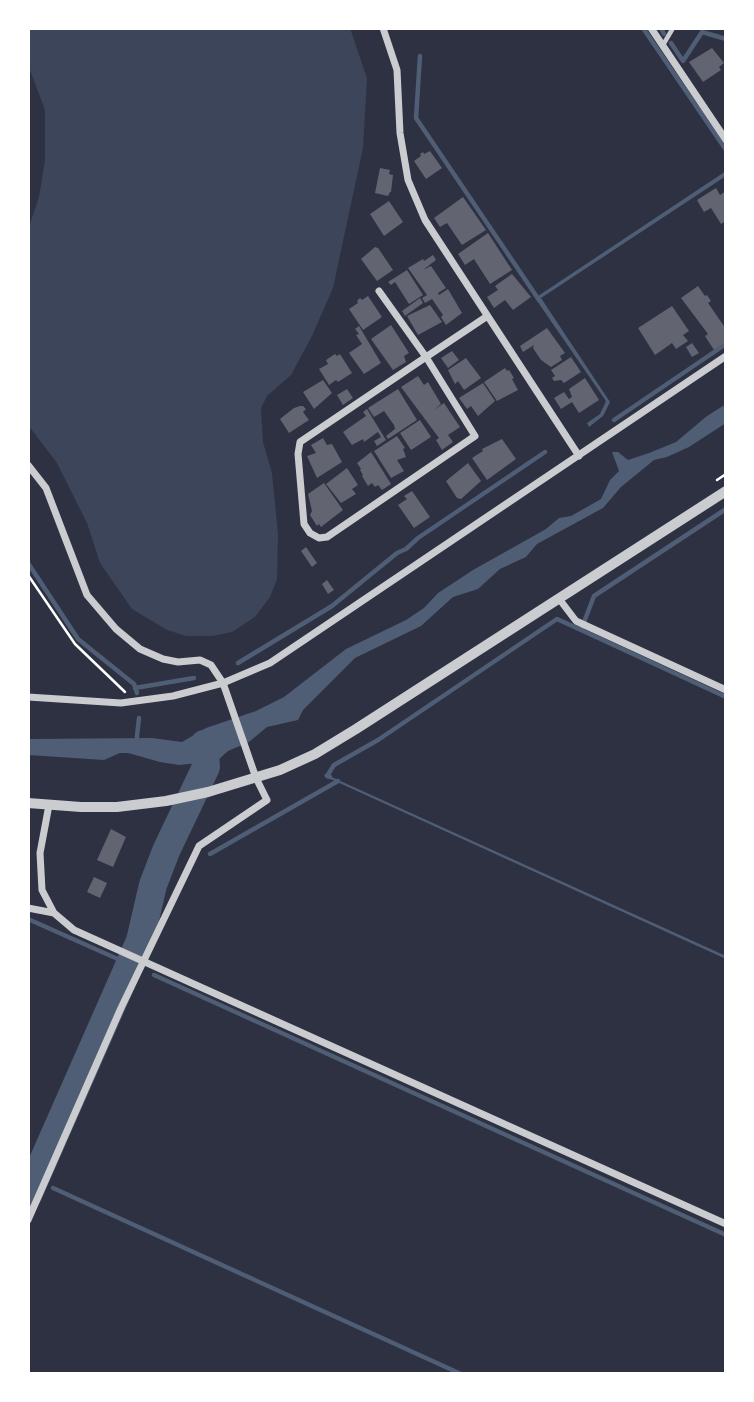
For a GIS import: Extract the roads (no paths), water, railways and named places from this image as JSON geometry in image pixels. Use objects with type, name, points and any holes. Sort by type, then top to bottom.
[{"type":"street","points":[[383,28],[397,70],[400,133],[408,180],[425,220],[579,456]]},
{"type":"street","points":[[651,28],[726,140]]},
{"type":"street","points":[[379,291],[426,358],[475,436],[327,537],[319,538],[310,533],[304,524],[298,454],[300,442],[426,358],[486,317]]},
{"type":"street","points":[[28,697],[126,702],[173,696],[223,683],[270,663],[726,356]]},
{"type":"street","points":[[28,464],[46,488],[87,595],[104,616],[140,649],[163,659],[178,662],[200,660],[211,665],[223,683],[256,778],[267,800],[199,846],[143,960],[28,1220]]},
{"type":"street","points":[[28,803],[117,807],[166,801],[256,778],[315,754],[560,600],[726,491]]},
{"type":"street","points":[[560,600],[576,621],[726,690]]},
{"type":"street","points":[[50,806],[40,853],[42,890],[54,913],[74,930],[726,1224]]},
{"type":"street","points":[[28,908],[54,913]]},
{"type":"lane","points":[[663,46],[673,28]]},
{"type":"waterway","points":[[643,28],[726,150]]},
{"type":"waterway","points":[[661,28],[664,34]]},
{"type":"waterway","points":[[671,43],[683,61],[702,32],[726,39]]},
{"type":"waterway","points":[[420,56],[416,118],[539,300]]},
{"type":"waterway","points":[[614,420],[726,344]]},
{"type":"waterway","points":[[238,663],[332,606],[397,553],[545,452]]},
{"type":"waterway","points":[[330,777],[327,776],[334,765],[378,740],[557,619],[581,630],[594,596],[726,509]]},
{"type":"waterway","points":[[28,563],[78,639],[134,684],[137,693]]},
{"type":"waterway","points":[[581,630],[726,697]]},
{"type":"waterway","points":[[135,688],[194,678]]},
{"type":"waterway","points":[[136,745],[139,718]]},
{"type":"waterway","points":[[28,1195],[140,941],[153,885],[206,767],[204,744]]},
{"type":"waterway","points":[[210,854],[338,781]]},
{"type":"waterway","points":[[28,919],[129,964]]},
{"type":"waterway","points":[[154,975],[726,1235]]},
{"type":"waterway","points":[[28,1179],[34,1182]]},
{"type":"waterway","points":[[53,1188],[461,1374]]}]
